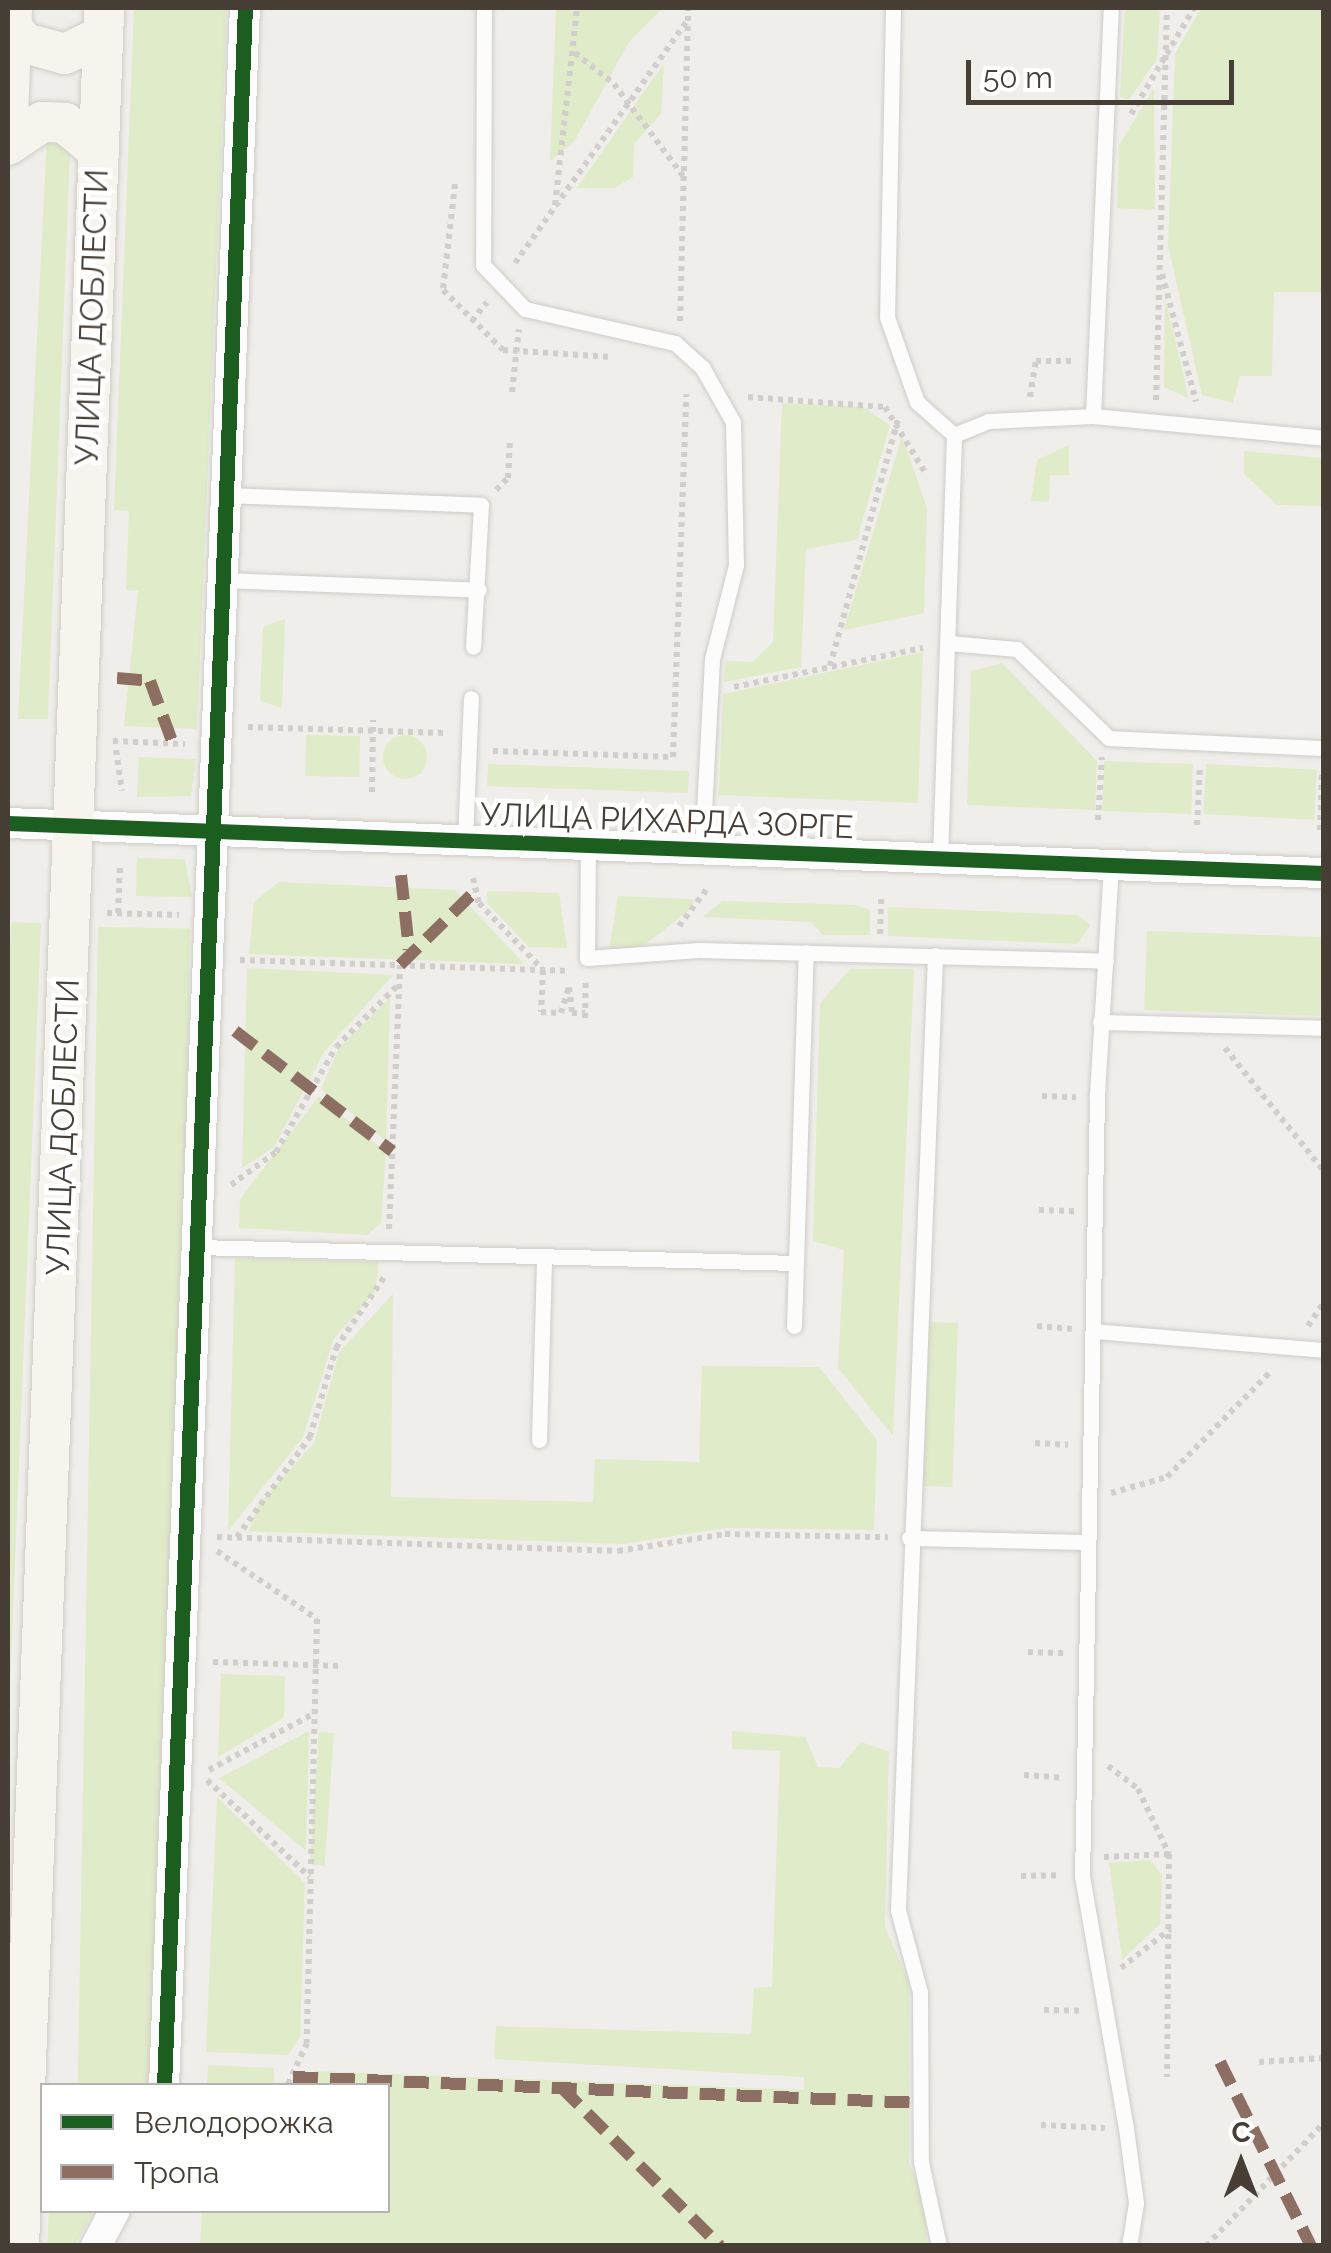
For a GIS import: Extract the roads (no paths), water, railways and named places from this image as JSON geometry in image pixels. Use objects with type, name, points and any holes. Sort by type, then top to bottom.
[{"type":"main road","points":[[12,17],[26,42],[65,54],[103,22]]},
{"type":"main road","points":[[8,119],[12,17]]},
{"type":"main road","name":"УЛИЦА ДОБЛЕСТИ","points":[[19,2246],[103,22]]},
{"type":"main road","points":[[8,145],[42,122],[65,123],[98,151]]},
{"type":"street","points":[[164,2083],[245,8]]},
{"type":"street","name":"УЛИЦА РИХАРДА ЗОРГЕ","points":[[8,823],[1324,873]]},
{"type":"street","points":[[96,2246],[114,2213]]},
{"type":"lane","points":[[484,8],[483,265],[526,309],[675,343],[722,397],[740,456],[736,566],[709,692],[702,849]]},
{"type":"lane","points":[[893,8],[888,317],[917,402],[954,435],[940,858]]},
{"type":"lane","points":[[1093,416],[1112,8]]},
{"type":"lane","points":[[954,435],[1030,419],[1093,416],[1324,438]]},
{"type":"lane","points":[[226,495],[481,505],[473,647]]},
{"type":"lane","points":[[223,580],[478,590]]},
{"type":"lane","points":[[948,642],[1018,648],[1109,738],[1323,756]]},
{"type":"lane","points":[[466,840],[470,698]]},
{"type":"lane","points":[[588,845],[587,958],[806,952],[1106,961]]},
{"type":"lane","points":[[1111,865],[1100,1022],[1082,1876],[1136,2203],[1130,2246]]},
{"type":"lane","points":[[794,1326],[806,952]]},
{"type":"lane","points":[[935,955],[909,1538],[898,1910],[920,1992],[921,2162],[939,2246]]},
{"type":"lane","points":[[1100,1022],[1324,1028]]},
{"type":"lane","points":[[197,1247],[796,1264]]},
{"type":"lane","points":[[539,1440],[544,1256]]},
{"type":"lane","points":[[1093,1330],[1324,1350]]},
{"type":"lane","points":[[909,1538],[1087,1542]]}]
